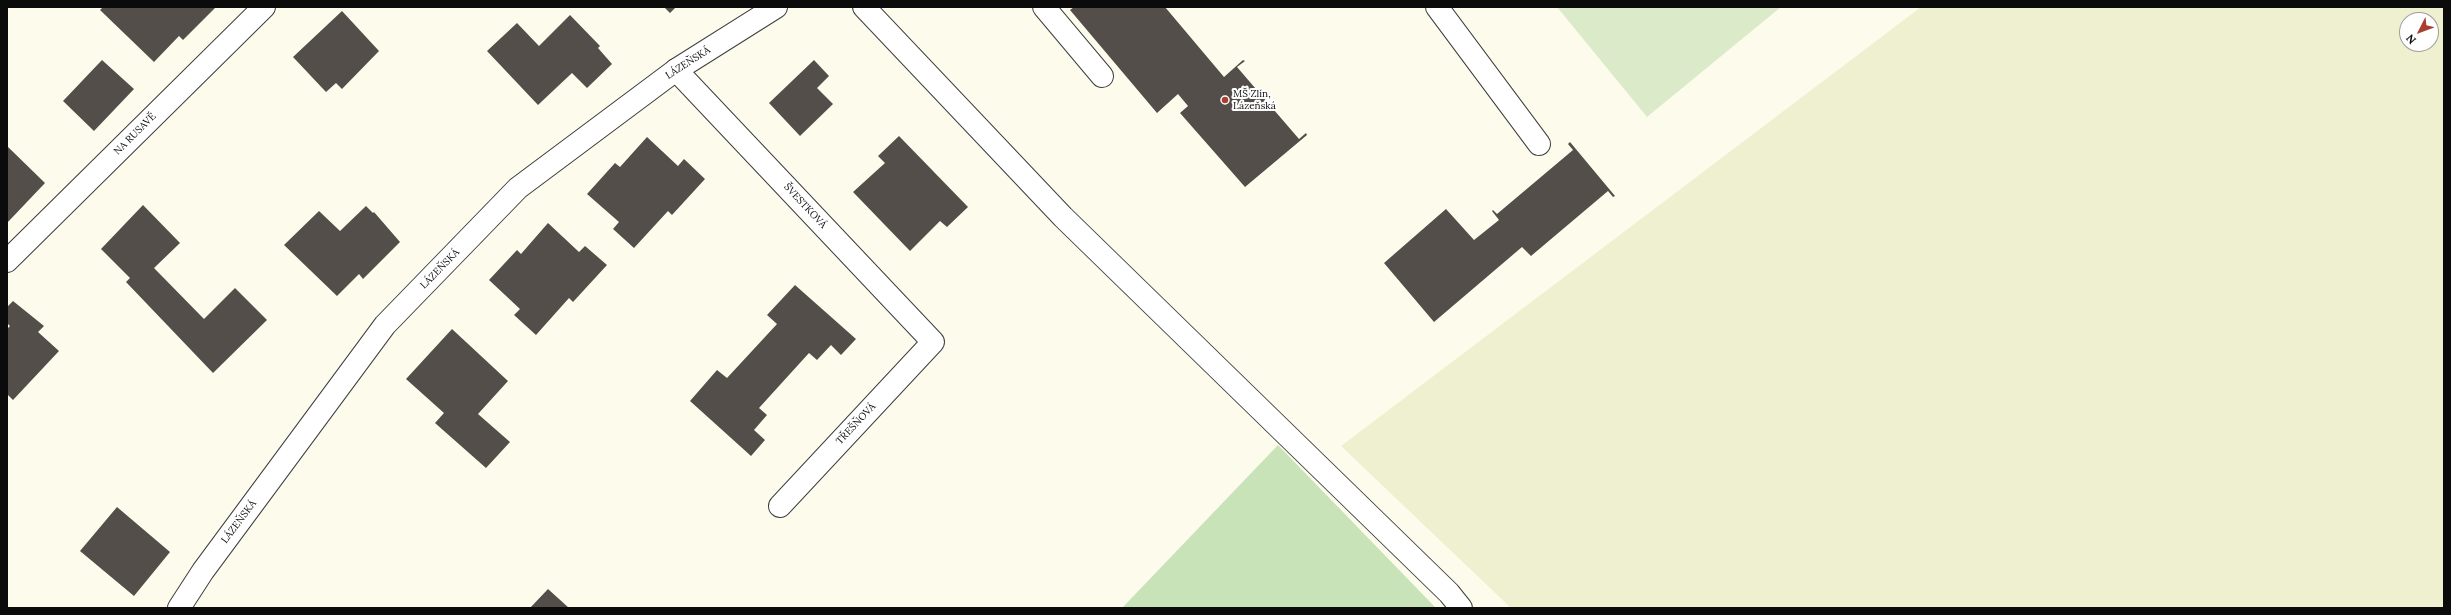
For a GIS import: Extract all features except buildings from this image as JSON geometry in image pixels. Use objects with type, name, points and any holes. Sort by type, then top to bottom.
[{"type":"street","name":"NA RUSAVĚ","points":[[7,261],[264,7]]},
{"type":"street","name":"LÁZEŇSKÁ","points":[[179,608],[203,571],[385,325],[518,188],[676,70],[776,7]]},
{"type":"street","points":[[864,7],[1063,217],[1449,593],[1460,608]]},
{"type":"street","points":[[1044,7],[1102,76]]},
{"type":"street","points":[[1437,7],[1539,144]]},
{"type":"street","name":"ŠVESTKOVÁ","points":[[676,70],[933,342]]},
{"type":"street","name":"TŘEŠŇOVÁ","points":[[780,506],[933,342]]},
{"type":"green space","points":[[1557,7],[1781,7],[1647,117]]},
{"type":"green space","points":[[1921,7],[2444,7],[2444,608],[1511,608],[1341,446]]},
{"type":"green space","points":[[1278,445],[1436,608],[1122,608]]},
{"type":"place","name":"MŠ Zlín, Lázeňská","points":[[1225,100]]}]
